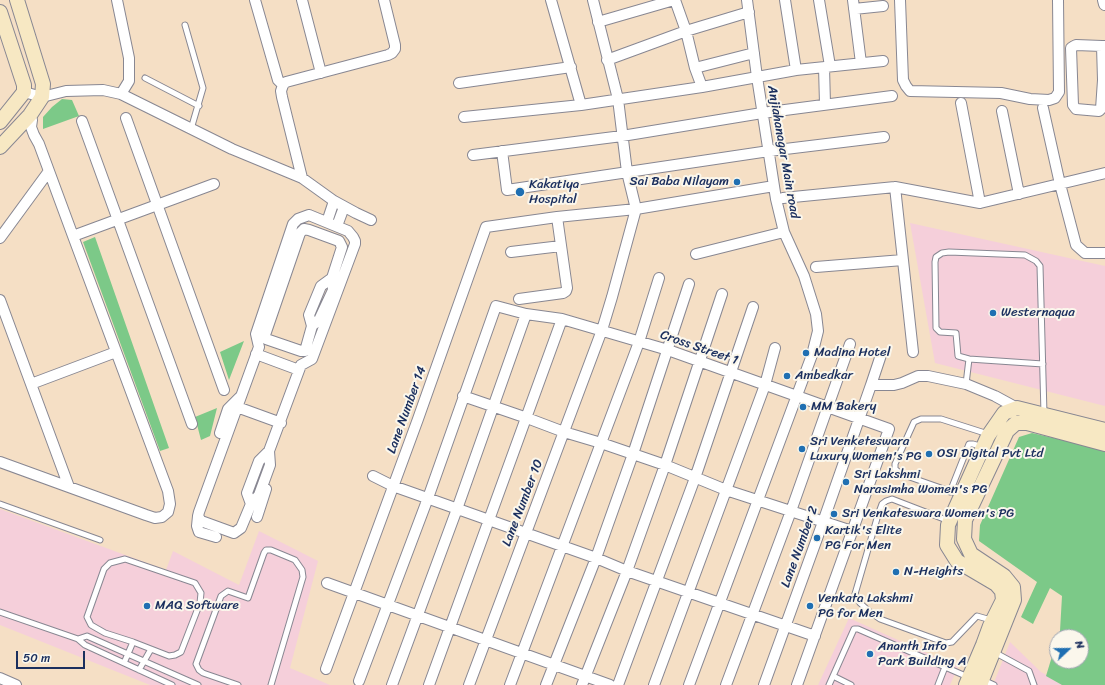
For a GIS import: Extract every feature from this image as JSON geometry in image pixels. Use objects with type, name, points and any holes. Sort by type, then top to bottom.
[{"type":"main road","points":[[0,147],[31,118],[42,97],[43,84],[17,0]]},
{"type":"main road","points":[[0,12],[24,85],[22,96],[0,122]]},
{"type":"main road","points":[[978,682],[993,621],[1003,600],[1002,591],[996,584],[957,561],[947,546],[948,525],[956,494],[989,434],[1004,413],[1017,408],[1105,430]]},
{"type":"main road","points":[[978,682],[994,652],[1014,600],[1013,587],[1004,576],[971,554],[964,539],[965,520],[1007,431],[1016,423],[1027,423],[1105,444]]},
{"type":"street","points":[[117,0],[129,58],[129,81],[121,94]]},
{"type":"street","points":[[255,0],[278,80],[283,86]]},
{"type":"street","points":[[302,0],[322,73]]},
{"type":"street","points":[[302,178],[282,97],[281,91],[283,86],[286,82],[388,55],[394,51],[395,42],[384,0]]},
{"type":"street","points":[[551,0],[581,105]]},
{"type":"street","points":[[593,0],[618,99],[627,172],[636,209]]},
{"type":"street","points":[[598,22],[674,0],[686,31],[695,68],[702,87]]},
{"type":"street","name":"Anjiahanagar Main road","points":[[689,685],[812,355],[818,331],[816,314],[804,276],[784,232],[774,186],[762,113],[747,0]]},
{"type":"street","points":[[785,0],[796,70]]},
{"type":"street","points":[[819,0],[827,66],[826,104]]},
{"type":"street","points":[[900,0],[903,80],[910,91],[1001,93],[1030,99],[1048,100],[1055,98],[1059,92],[1058,0]]},
{"type":"street","points":[[1104,0],[1105,4]]},
{"type":"street","points":[[861,63],[854,4],[883,6]]},
{"type":"street","points":[[607,60],[686,31],[749,12]]},
{"type":"street","points":[[1076,45],[1104,46],[1101,109],[1076,109],[1073,105],[1071,48],[1076,45]]},
{"type":"street","points":[[695,68],[754,53]]},
{"type":"street","points":[[464,117],[581,105],[702,87],[796,70],[883,61]]},
{"type":"street","points":[[459,83],[571,67]]},
{"type":"street","points":[[0,462],[155,518],[162,517],[168,512],[170,504],[168,491],[39,144],[31,127],[31,118],[22,96],[42,97],[66,91],[103,90],[121,94],[232,149],[302,178],[344,207],[372,220]]},
{"type":"street","points":[[473,155],[622,136],[762,113],[892,96]]},
{"type":"street","points":[[960,103],[980,203]]},
{"type":"street","points":[[1043,108],[1060,184],[1076,245],[1084,253],[1105,253]]},
{"type":"street","points":[[1002,111],[1019,194]]},
{"type":"street","points":[[126,118],[224,390]]},
{"type":"street","points":[[82,121],[192,424]]},
{"type":"street","points":[[502,151],[507,190],[769,151],[884,137]]},
{"type":"street","points":[[0,238],[49,171]]},
{"type":"street","points":[[783,198],[895,187],[980,203],[1105,173]]},
{"type":"street","points":[[73,236],[214,184]]},
{"type":"street","points":[[520,299],[563,293],[566,291],[567,288],[557,217],[636,209],[774,186]]},
{"type":"street","points":[[895,187],[913,352]]},
{"type":"street","points":[[327,222],[334,201]]},
{"type":"street","points":[[337,226],[344,207]]},
{"type":"street","name":"Lane Number 10","points":[[469,685],[602,330],[636,209]]},
{"type":"street","points":[[312,326],[319,320],[330,302],[355,241],[352,234],[337,226],[309,215],[298,219],[293,224],[266,332],[266,339],[304,351],[312,326],[309,315],[321,286],[332,278]]},
{"type":"street","name":"Lane Number 14","points":[[326,669],[486,226],[557,217]]},
{"type":"street","points":[[216,538],[200,532],[197,524],[198,516],[259,347],[256,334],[281,273],[300,233],[306,229],[339,242],[342,245],[342,250],[332,278],[333,290],[330,302],[312,359],[301,365],[281,423],[269,451],[259,461],[247,493],[251,504]]},
{"type":"street","points":[[696,254],[784,232]]},
{"type":"street","points":[[511,252],[561,246]]},
{"type":"street","points":[[816,267],[903,260]]},
{"type":"street","points":[[510,685],[639,342],[659,278]]},
{"type":"street","points":[[546,685],[596,558],[633,454],[690,284]]},
{"type":"street","points":[[584,681],[627,571],[665,465],[722,294]]},
{"type":"street","points":[[0,300],[69,486]]},
{"type":"street","name":"Cross Street 1","points":[[463,396],[496,306],[526,314],[562,319],[602,330],[668,350],[731,372],[889,429],[852,532]]},
{"type":"street","points":[[618,685],[695,478],[753,307]]},
{"type":"street","points":[[392,685],[494,407],[526,314]]},
{"type":"street","points":[[430,685],[562,319]]},
{"type":"street","points":[[726,685],[791,511],[850,344]]},
{"type":"street","points":[[654,685],[765,384],[775,348]]},
{"type":"street","points":[[31,384],[116,352]]},
{"type":"street","points":[[256,354],[299,370]]},
{"type":"street","name":"Lane Number 2","points":[[764,685],[881,355]]},
{"type":"street","points":[[871,385],[894,385],[918,376],[928,376],[966,384],[995,396],[1017,408]]},
{"type":"street","points":[[220,433],[230,406],[241,396]]},
{"type":"street","points":[[359,681],[428,498],[463,396],[564,432],[665,465],[726,490],[852,532],[797,685]]},
{"type":"street","points":[[237,408],[281,423]]},
{"type":"street","points":[[198,516],[201,521],[234,533],[241,528],[251,504],[259,495],[265,480],[270,464],[269,451]]},
{"type":"street","points":[[374,476],[393,486],[489,521],[596,558],[627,571],[815,636]]},
{"type":"street","points":[[257,517],[266,493],[265,480]]},
{"type":"street","points":[[327,583],[554,665],[584,681],[610,685]]},
{"type":"street","points":[[0,678],[16,685]]},
{"type":"lane","points":[[185,25],[203,84],[203,93],[191,129]]},
{"type":"lane","points":[[144,78],[199,106]]},
{"type":"lane","points":[[1043,364],[969,359],[958,356],[956,333],[940,332],[936,328],[936,256],[948,252],[1025,255],[1036,261],[1040,266],[1043,364],[1044,415]]},
{"type":"lane","points":[[966,384],[969,359]]},
{"type":"lane","points":[[956,494],[901,474],[895,469],[895,464],[914,422],[920,419],[941,419],[989,434]]},
{"type":"lane","points":[[950,521],[892,499],[882,504],[855,594],[860,603],[880,618],[946,643],[952,642],[977,616],[993,621]]},
{"type":"lane","points":[[0,504],[100,540]]},
{"type":"lane","points":[[238,685],[203,673],[199,670],[196,664],[221,596],[228,591],[248,598],[266,550],[271,550],[295,560],[302,570],[303,577],[271,685]]},
{"type":"lane","points":[[125,559],[194,583],[201,593],[200,603],[181,652],[169,656],[133,642],[105,633],[90,625],[87,617],[104,569],[110,563],[125,559]]},
{"type":"lane","points":[[0,612],[78,639],[85,646],[172,685]]},
{"type":"lane","points":[[829,685],[854,629],[858,629],[978,682]]},
{"type":"lane","points":[[78,639],[87,636],[198,685]]},
{"type":"lane","points":[[124,663],[133,642]]},
{"type":"lane","points":[[139,670],[150,649]]},
{"type":"lane","points":[[994,652],[1029,670],[1033,685]]},
{"type":"lane","points":[[938,685],[945,667]]},
{"type":"lane","points":[[833,676],[852,685]]},
{"type":"shaded area","points":[[910,223],[1105,266],[1105,406],[935,363]]},
{"type":"shaded area","points":[[0,509],[166,570],[173,551],[239,585],[259,531],[318,561],[290,668],[330,685],[150,685],[0,625]]},
{"type":"shaded area","points":[[849,618],[958,667],[950,685],[818,685]]},
{"type":"shaded area","points":[[1010,642],[1041,672],[1065,685],[993,685]]},
{"type":"green space","points":[[62,99],[72,100],[79,116],[43,129],[43,117]]},
{"type":"green space","points":[[95,237],[169,448],[160,451],[83,242]]},
{"type":"green space","points":[[244,341],[229,380],[220,352]]},
{"type":"green space","points":[[217,408],[210,436],[201,440],[195,417]]},
{"type":"green space","points":[[1032,433],[1105,450],[1105,685],[1062,685],[1046,676],[1049,666],[1049,669],[1089,669],[1089,629],[1060,629],[1062,596],[1050,588],[1033,624],[1021,617],[1037,582],[979,541],[980,525],[1019,437]]},
{"type":"place","name":"Sai Baba Nilayam","points":[[737,182]]},
{"type":"place","name":"Kakatiya Hospital","points":[[520,192]]},
{"type":"place","name":"Westernaqua","points":[[993,313]]},
{"type":"place","name":"Madina Hotel","points":[[806,353]]},
{"type":"place","name":"Ambedkar","points":[[787,376]]},
{"type":"place","name":"MM Bakery","points":[[803,407]]},
{"type":"place","name":"Sri Venketeswara Luxury Women's PG","points":[[802,449]]},
{"type":"place","name":"OSI Digital Pvt Ltd","points":[[929,454]]},
{"type":"place","name":"Sri Lakshmi Narasimha Women's PG","points":[[846,482]]},
{"type":"place","name":"Sri Venkateswara Women's PG","points":[[834,514]]},
{"type":"place","name":"Kartik's Elite PG For Men","points":[[817,538]]},
{"type":"place","name":"N-Heights","points":[[896,572]]},
{"type":"place","name":"MAQ Software","points":[[147,606]]},
{"type":"place","name":"Venkata Lakshmi PG for Men","points":[[810,606]]},
{"type":"place","name":"Ananth Info Park Building A","points":[[870,654]]}]
